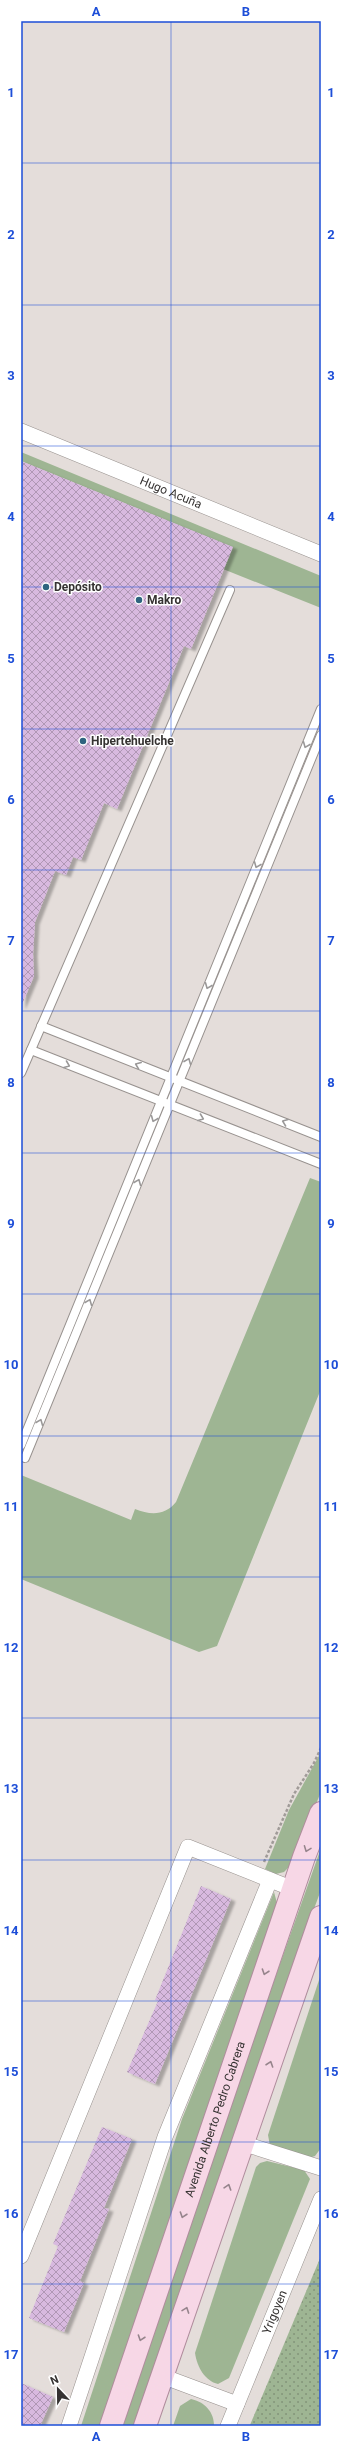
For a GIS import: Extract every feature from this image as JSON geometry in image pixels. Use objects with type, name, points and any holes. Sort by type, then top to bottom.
[{"type":"main road","name":"Avenida Alberto Pedro Cabrera","points":[[111,2426],[293,1889],[321,1813]]},
{"type":"main road","points":[[145,2426],[208,2250],[242,2143],[321,1917]]},
{"type":"street","name":"Hugo Acuña","points":[[21,431],[321,554]]},
{"type":"street","points":[[21,2256],[188,1847],[293,1889]]},
{"type":"street","points":[[69,2426],[165,2137],[265,1878]]},
{"type":"street","points":[[242,2143],[321,2168]]},
{"type":"street","name":"Yrigoyen","points":[[228,2426],[321,2199]]},
{"type":"street","points":[[162,2376],[237,2404]]},
{"type":"lane","points":[[21,1073],[230,590]]},
{"type":"lane","points":[[21,1446],[321,709]]},
{"type":"lane","points":[[25,1458],[321,735]]},
{"type":"lane","points":[[42,1026],[321,1137]]},
{"type":"lane","points":[[31,1050],[170,1106],[321,1164]]},
{"type":"path","points":[[265,1878],[268,1850],[294,1794],[314,1763],[321,1748]]},
{"type":"green space","points":[[21,452],[321,576],[321,608],[223,569],[232,547],[21,461]]},
{"type":"green space","points":[[310,1178],[321,1182],[321,1389],[217,1646],[199,1652],[21,1579],[21,1475],[131,1520],[135,1509],[157,1513],[167,1510],[176,1502]]},
{"type":"green space","points":[[321,1752],[321,1792],[290,1866],[284,1872],[276,1874],[265,1869],[289,1810]]},
{"type":"green space","points":[[321,1848],[321,1890],[296,1957],[137,2426],[123,2426],[235,2091]]},
{"type":"green space","points":[[274,1892],[277,1903],[101,2426],[81,2426],[182,2119]]},
{"type":"green space","points":[[321,1974],[321,2148],[315,2156],[309,2158],[270,2146],[268,2135]]},
{"type":"green space","points":[[267,2161],[304,2170],[310,2179],[229,2378],[218,2384],[209,2380],[202,2373],[195,2353],[256,2167],[260,2163]]},
{"type":"green space","points":[[321,2256],[321,2426],[252,2426],[250,2425]]},
{"type":"green space","points":[[191,2399],[196,2400],[208,2408],[214,2421],[214,2426],[173,2426],[180,2406]]},
{"type":"building","points":[[21,461],[233,547],[191,649],[184,646],[117,809],[104,803],[81,860],[73,857],[66,875],[55,871],[35,922],[33,954],[34,976],[21,1007]]},
{"type":"building","points":[[201,1886],[231,1899],[155,2084],[127,2072],[158,2001],[155,2000]]},
{"type":"building","points":[[102,2127],[132,2139],[104,2208],[109,2209],[80,2281],[84,2283],[64,2332],[29,2318],[58,2246],[53,2244]]},
{"type":"building","points":[[21,2383],[53,2397],[40,2426],[21,2426]]},
{"type":"place","name":"Depósito","points":[[46,587]]},
{"type":"place","name":"Makro","points":[[139,600]]},
{"type":"place","name":"Hipertehuelche","points":[[83,741]]}]
